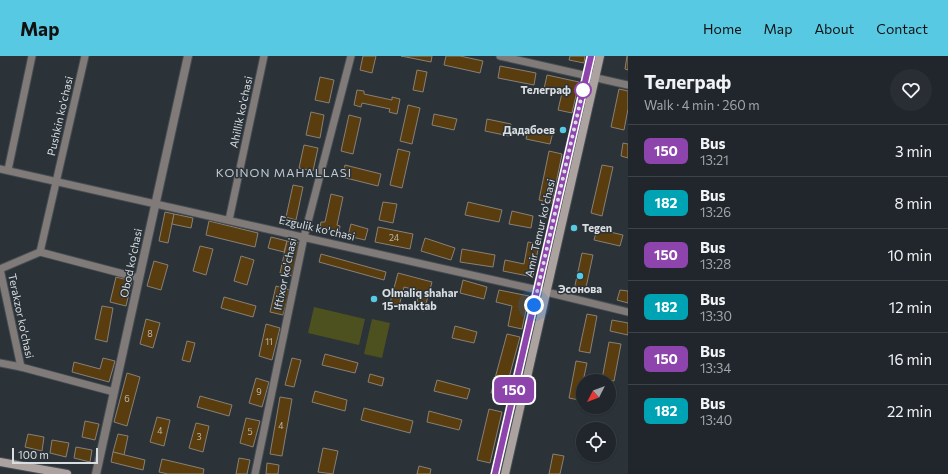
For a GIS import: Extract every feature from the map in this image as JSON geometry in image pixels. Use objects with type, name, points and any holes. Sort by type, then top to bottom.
[{"type":"main road","name":"Amir Temur ko'chasi","points":[[505,474],[591,56]]},
{"type":"main road","name":"Amir Temur ko'chasi","points":[[495,474],[600,56]]},
{"type":"main road","points":[[0,462],[67,474]]},
{"type":"street","points":[[8,170],[32,56]]},
{"type":"street","name":"Pushkin ko'chasi","points":[[56,182],[85,56]]},
{"type":"street","name":"Obod ko'chasi","points":[[96,474],[188,56]]},
{"type":"street","name":"Ahillik ko'chasi","points":[[229,220],[264,56]]},
{"type":"street","name":"Iftixor ko'chasi","points":[[255,474],[304,237],[351,56]]},
{"type":"street","points":[[500,56],[628,85]]},
{"type":"street","name":"Ezgulik ko'chasi","points":[[0,169],[542,291],[628,312]]},
{"type":"street","points":[[56,182],[40,252],[139,278]]},
{"type":"street","name":"Terakzor ko'chasi","points":[[21,367],[0,269],[40,252]]},
{"type":"street","name":"Terakzor ko'chasi","points":[[0,363],[21,367],[114,392]]},
{"type":"green space","points":[[314,307],[365,319],[359,345],[308,333]]},
{"type":"green space","points":[[372,319],[390,323],[382,358],[364,354]]},
{"type":"building","points":[[363,56],[376,56],[372,73],[360,70]]},
{"type":"building","points":[[401,56],[432,56],[431,62]]},
{"type":"building","points":[[446,56],[460,56],[483,61],[480,73],[444,65]]},
{"type":"building","points":[[570,56],[585,56],[584,63],[569,60]]},
{"type":"building","points":[[628,56],[628,70],[625,69]]},
{"type":"building","points":[[500,66],[536,73],[534,85],[498,78]]},
{"type":"building","points":[[417,70],[427,72],[423,92],[413,90]]},
{"type":"building","points":[[547,75],[579,82],[572,113],[558,110],[562,93],[544,89]]},
{"type":"building","points":[[320,77],[334,80],[329,103],[315,100]]},
{"type":"building","points":[[619,89],[628,91],[628,109],[624,130],[611,127]]},
{"type":"building","points":[[357,90],[364,91],[364,94],[392,100],[392,97],[400,99],[397,114],[389,112],[390,109],[362,103],[361,107],[354,105]]},
{"type":"building","points":[[408,105],[420,108],[412,144],[400,141]]},
{"type":"building","points":[[311,112],[324,115],[320,138],[306,135]]},
{"type":"building","points":[[434,114],[457,119],[454,130],[432,125]]},
{"type":"building","points":[[349,115],[361,118],[353,154],[341,151]]},
{"type":"building","points":[[487,119],[511,124],[509,136],[485,131]]},
{"type":"building","points":[[529,127],[553,132],[550,144],[526,139]]},
{"type":"building","points":[[623,143],[628,144],[628,158],[621,156]]},
{"type":"building","points":[[304,145],[318,148],[313,171],[299,168]]},
{"type":"building","points":[[398,149],[410,152],[402,188],[390,185]]},
{"type":"building","points":[[549,151],[562,154],[552,203],[539,200]]},
{"type":"building","points":[[345,165],[381,174],[378,186],[342,177]]},
{"type":"building","points":[[602,165],[613,167],[602,216],[591,213]]},
{"type":"building","points":[[293,185],[303,187],[296,220],[286,217]]},
{"type":"building","points":[[331,194],[343,197],[337,225],[340,226],[339,232],[320,228],[321,222],[325,222]]},
{"type":"building","points":[[383,202],[397,204],[393,223],[379,220]]},
{"type":"building","points":[[468,202],[502,210],[499,222],[465,215]]},
{"type":"building","points":[[512,211],[533,216],[531,228],[509,224]]},
{"type":"building","points":[[165,212],[174,214],[168,243],[159,241]]},
{"type":"building","points":[[174,214],[193,218],[191,228],[172,224]]},
{"type":"building","points":[[209,221],[258,233],[255,247],[206,235]]},
{"type":"building","points":[[351,224],[368,229],[365,240],[348,236]]},
{"type":"building","points":[[378,227],[413,234],[410,249],[375,242]]},
{"type":"building","points":[[597,229],[623,235],[620,246],[594,240]]},
{"type":"building","points":[[271,237],[287,241],[284,252],[268,248]]},
{"type":"building","points":[[425,238],[455,248],[451,260],[421,251]]},
{"type":"building","points":[[287,241],[300,243],[292,276],[280,273]]},
{"type":"building","points":[[528,242],[539,244],[533,277],[503,271],[505,260],[524,264]]},
{"type":"building","points":[[200,246],[213,249],[206,275],[193,271]]},
{"type":"building","points":[[462,249],[495,255],[493,267],[460,262]]},
{"type":"building","points":[[582,253],[593,255],[585,292],[574,290]]},
{"type":"building","points":[[321,254],[386,272],[384,280],[319,262]]},
{"type":"building","points":[[241,256],[254,260],[247,285],[234,281]]},
{"type":"building","points":[[154,261],[168,265],[161,290],[147,286]]},
{"type":"building","points":[[398,273],[432,282],[424,311],[415,309],[420,291],[404,287],[399,306],[390,303]]},
{"type":"building","points":[[116,277],[132,281],[126,306],[110,302]]},
{"type":"building","points":[[463,280],[487,287],[484,299],[460,293]]},
{"type":"building","points":[[276,286],[290,290],[283,315],[270,312]]},
{"type":"building","points":[[499,290],[529,296],[522,329],[508,326],[512,306],[496,302]]},
{"type":"building","points":[[620,290],[628,291],[628,303],[617,300]]},
{"type":"building","points":[[224,297],[256,306],[253,317],[221,308]]},
{"type":"building","points":[[102,306],[113,308],[107,342],[95,339]]},
{"type":"building","points":[[587,314],[597,316],[590,353],[579,351]]},
{"type":"building","points":[[146,319],[160,323],[153,348],[140,344]]},
{"type":"building","points":[[612,320],[628,323],[628,335],[610,331]]},
{"type":"building","points":[[266,324],[280,328],[272,360],[259,356]]},
{"type":"building","points":[[455,326],[477,332],[474,343],[452,338]]},
{"type":"building","points":[[507,334],[520,337],[504,396],[491,393]]},
{"type":"building","points":[[187,341],[195,343],[190,362],[182,360]]},
{"type":"building","points":[[609,342],[621,344],[615,374],[603,374]]},
{"type":"building","points":[[325,354],[358,363],[355,373],[322,365]]},
{"type":"building","points":[[103,358],[115,361],[109,382],[72,372],[74,362],[100,369]]},
{"type":"building","points":[[292,358],[301,360],[294,387],[285,385]]},
{"type":"building","points":[[576,361],[587,363],[585,374],[576,374],[576,399],[569,398]]},
{"type":"building","points":[[127,373],[140,377],[127,426],[114,422]]},
{"type":"building","points":[[370,374],[384,378],[382,386],[368,382]]},
{"type":"building","points":[[256,378],[269,382],[262,407],[249,403]]},
{"type":"building","points":[[437,380],[470,389],[467,399],[434,391]]},
{"type":"building","points":[[315,391],[347,400],[345,411],[312,402]]},
{"type":"building","points":[[200,396],[232,405],[229,416],[197,407]]},
{"type":"building","points":[[280,397],[292,399],[282,456],[270,454]]},
{"type":"building","points":[[364,408],[413,421],[410,433],[361,420]]},
{"type":"building","points":[[489,409],[502,412],[490,463],[477,460]]},
{"type":"building","points":[[429,411],[462,420],[459,430],[427,422]]},
{"type":"building","points":[[157,417],[170,420],[164,446],[150,442]]},
{"type":"building","points":[[246,418],[260,421],[253,447],[240,443]]},
{"type":"building","points":[[85,421],[99,424],[95,440],[82,437]]},
{"type":"building","points":[[196,423],[209,426],[203,452],[189,448]]},
{"type":"building","points":[[28,434],[44,437],[42,451],[25,447]]},
{"type":"building","points":[[118,434],[128,436],[124,455],[113,452]]},
{"type":"building","points":[[52,440],[69,443],[66,457],[50,453]]},
{"type":"building","points":[[76,447],[92,450],[90,462],[74,458]]},
{"type":"building","points":[[323,448],[338,451],[333,474],[318,472]]},
{"type":"building","points":[[113,452],[145,460],[143,470],[111,462]]},
{"type":"building","points":[[553,454],[564,456],[560,474],[549,474]]},
{"type":"building","points":[[239,458],[250,460],[247,474],[236,474]]},
{"type":"building","points":[[162,459],[204,469],[203,474],[168,474],[159,472]]},
{"type":"building","points":[[267,463],[279,465],[278,474],[266,474]]},
{"type":"building","points":[[419,466],[431,469],[430,474],[417,474]]},
{"type":"bus line","name":"150","points":[[495,474],[591,56]]},
{"type":"place","name":"Телеграф","points":[[583,90]]},
{"type":"place","name":"Дадабоев","points":[[563,130]]},
{"type":"place","name":"Tegen","points":[[574,228]]},
{"type":"place","name":"Эсонова","points":[[580,276]]},
{"type":"place","name":"Olmaliq shahar 15-maktab","points":[[374,299]]},
{"type":"district","name":"KOINON MAHALLASI","points":[[284,173]]},
{"type":"route","points":[[534,305],[583,90]]}]
